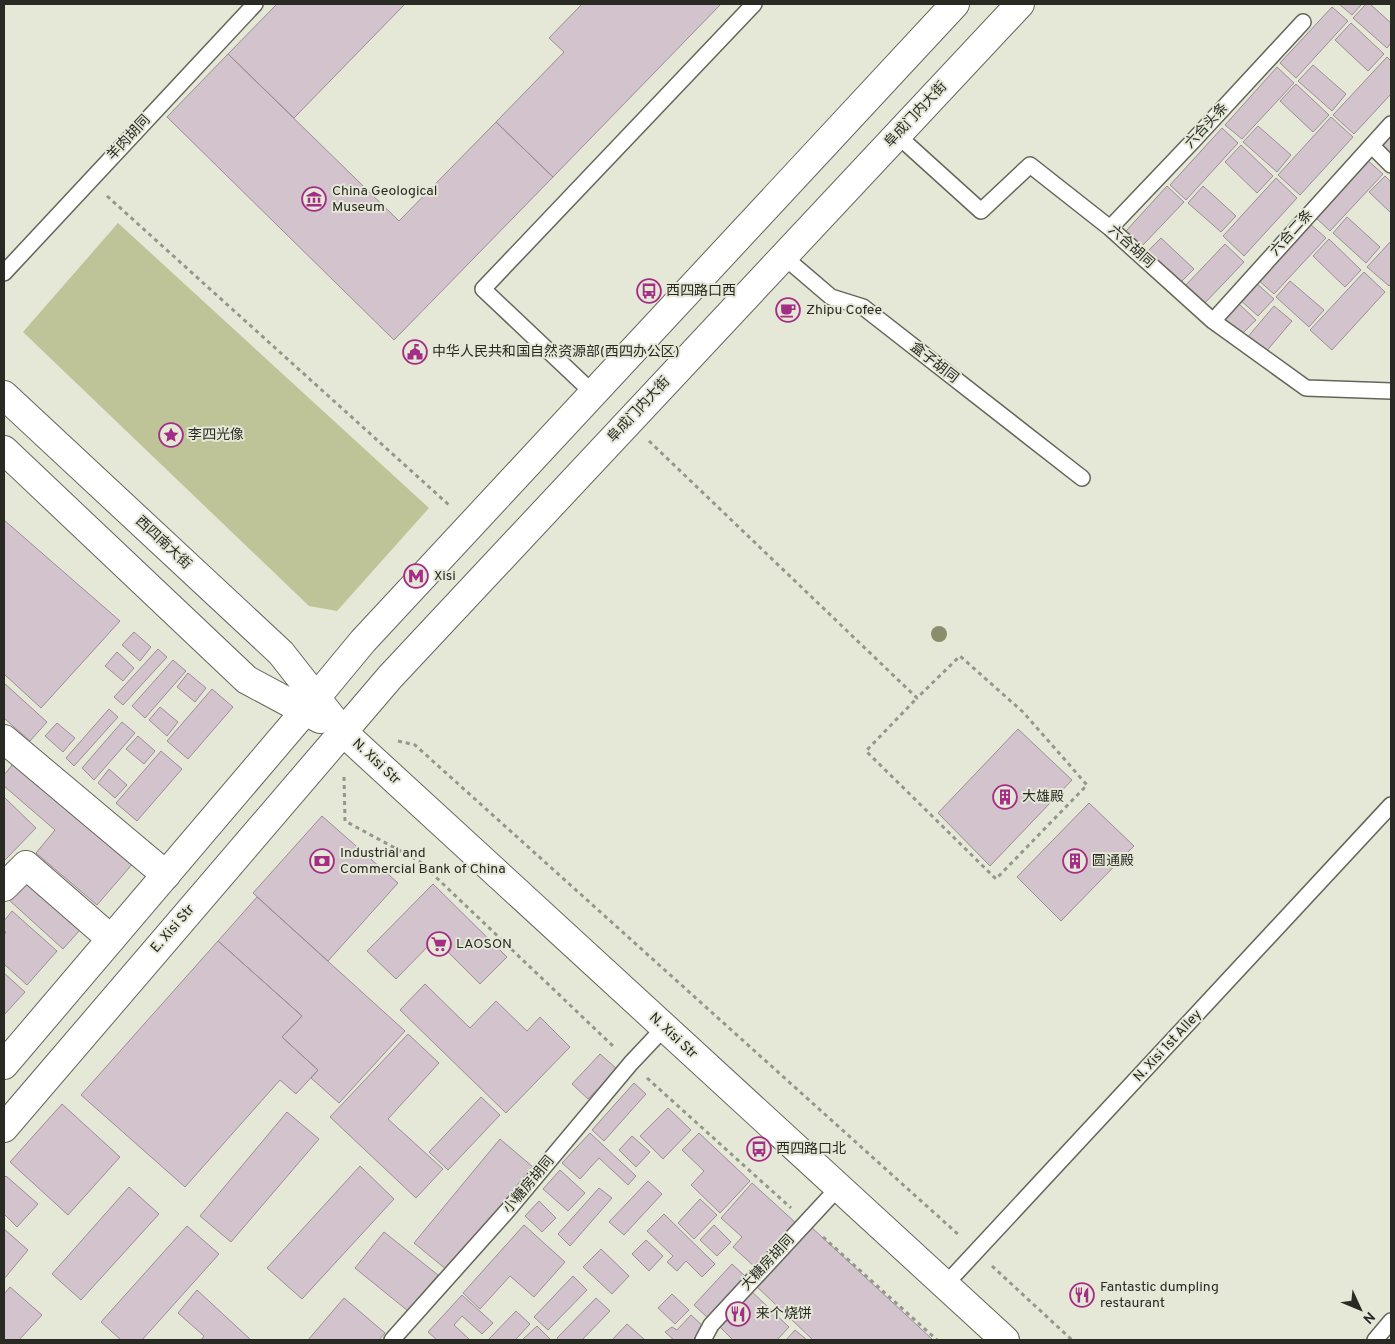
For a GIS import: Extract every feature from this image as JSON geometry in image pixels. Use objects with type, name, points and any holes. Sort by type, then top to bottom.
[{"type":"main road","points":[[4,1065],[363,641],[955,4]]},
{"type":"main road","name":"阜成门内大街","points":[[343,732],[390,677],[1020,4]]},
{"type":"main road","name":"西四南大街","points":[[4,395],[281,653],[311,704],[343,732]]},
{"type":"main road","points":[[4,450],[247,680],[311,704]]},
{"type":"main road","name":"N. Xisi Str","points":[[343,732],[1005,1340]]},
{"type":"main road","name":"E. Xisi Str","points":[[4,1128],[343,732]]},
{"type":"main road","points":[[4,739],[166,875]]},
{"type":"main road","points":[[4,887],[26,865],[111,939]]},
{"type":"lane","name":"羊肉胡同","points":[[4,273],[255,4]]},
{"type":"lane","points":[[593,393],[483,289],[754,4]]},
{"type":"lane","name":"六合头条","points":[[1110,228],[1303,22]]},
{"type":"lane","name":"六合二条","points":[[1213,321],[1391,124]]},
{"type":"lane","name":"六合胡同","points":[[897,135],[981,211],[1030,165],[1110,228],[1213,321],[1306,388],[1391,391]]},
{"type":"lane","points":[[1372,146],[1391,165]]},
{"type":"lane","name":"盒子胡同","points":[[783,256],[831,297],[863,307],[1082,478]]},
{"type":"lane","name":"N. Xisi 1st Alley","points":[[944,1286],[1391,805]]},
{"type":"lane","name":"小糖房胡同","points":[[392,1340],[508,1210],[631,1063],[664,1028]]},
{"type":"lane","name":"大糖房胡同","points":[[703,1340],[711,1325],[838,1188]]},
{"type":"lane","points":[[1375,1340],[1391,1321]]},
{"type":"path","points":[[90,181],[471,525]]},
{"type":"path","points":[[629,421],[917,698]]},
{"type":"path","points":[[960,656],[1023,712],[1087,785],[996,879],[866,751],[917,698],[960,656]]},
{"type":"path","points":[[389,740],[415,744],[1072,1340]]},
{"type":"green space","points":[[118,223],[429,508],[337,611],[309,606],[23,332]]},
{"type":"building","points":[[277,4],[405,4],[294,118],[228,54]]},
{"type":"building","points":[[582,4],[721,4],[553,177],[496,122],[564,52],[549,38]]},
{"type":"building","points":[[1339,4],[1362,4],[1352,15]]},
{"type":"building","points":[[1366,4],[1370,4],[1391,23],[1391,43],[1387,48],[1353,18]]},
{"type":"building","points":[[1332,7],[1348,21],[1296,78],[1280,63]]},
{"type":"building","points":[[1351,23],[1384,54],[1368,71],[1335,40]]},
{"type":"building","name":"China Geological Museum","points":[[228,54],[399,221],[496,122],[553,177],[394,340],[167,117]]},
{"type":"building","points":[[1387,57],[1391,61],[1391,94],[1354,134],[1333,115]]},
{"type":"building","points":[[1313,65],[1346,94],[1332,111],[1298,81]]},
{"type":"building","points":[[1277,67],[1294,83],[1242,139],[1225,125]]},
{"type":"building","points":[[1296,84],[1329,115],[1313,132],[1280,101]]},
{"type":"building","points":[[1331,117],[1353,137],[1300,195],[1278,175]]},
{"type":"building","points":[[1258,126],[1291,155],[1277,172],[1243,142]]},
{"type":"building","points":[[1391,127],[1391,159],[1375,145]]},
{"type":"building","points":[[1222,128],[1238,143],[1186,200],[1170,185]]},
{"type":"building","points":[[1241,145],[1273,176],[1257,193],[1225,162]]},
{"type":"building","points":[[1366,159],[1383,174],[1330,231],[1314,216]]},
{"type":"building","points":[[1385,176],[1391,182],[1391,213],[1369,192]]},
{"type":"building","points":[[1276,178],[1297,198],[1244,256],[1223,236]]},
{"type":"building","points":[[1167,186],[1184,202],[1142,246],[1126,231]]},
{"type":"building","points":[[1203,186],[1236,216],[1221,232],[1188,203]]},
{"type":"building","points":[[1347,217],[1380,247],[1366,263],[1333,233]]},
{"type":"building","points":[[1309,223],[1326,238],[1274,294],[1257,279]]},
{"type":"building","points":[[1161,238],[1194,269],[1180,283],[1147,252]]},
{"type":"building","points":[[1329,239],[1361,270],[1345,287],[1313,256]]},
{"type":"building","points":[[1391,241],[1391,284],[1389,286],[1367,267]]},
{"type":"building","points":[[1225,244],[1244,262],[1203,305],[1184,287]]},
{"type":"building","points":[[1364,272],[1385,292],[1332,350],[1310,330]]},
{"type":"building","points":[[1254,281],[1274,299],[1258,316],[1238,298]]},
{"type":"building","points":[[1290,281],[1324,310],[1309,327],[1276,297]]},
{"type":"building","points":[[1237,302],[1256,320],[1240,336],[1221,318]]},
{"type":"building","points":[[1274,306],[1292,321],[1264,354],[1246,339]]},
{"type":"building","points":[[4,520],[120,621],[41,708],[4,674]]},
{"type":"building","points":[[134,632],[151,647],[140,661],[122,645]]},
{"type":"building","points":[[158,649],[167,657],[123,705],[114,697]]},
{"type":"building","points":[[117,652],[134,668],[123,681],[105,666]]},
{"type":"building","points":[[173,660],[186,671],[145,718],[132,706]]},
{"type":"building","points":[[188,673],[206,688],[195,702],[177,687]]},
{"type":"building","points":[[4,683],[47,722],[30,741],[4,718]]},
{"type":"building","points":[[212,689],[233,707],[188,759],[167,741]]},
{"type":"building","points":[[160,707],[178,722],[167,736],[149,720]]},
{"type":"building","points":[[109,709],[118,717],[74,766],[66,758]]},
{"type":"building","points":[[122,722],[135,733],[94,780],[82,768]]},
{"type":"building","points":[[57,723],[75,738],[63,752],[45,736]]},
{"type":"building","name":"大雄殿","points":[[1018,729],[1072,780],[990,866],[938,813]]},
{"type":"building","points":[[138,736],[155,751],[144,764],[126,749]]},
{"type":"building","points":[[161,751],[182,769],[137,821],[116,803]]},
{"type":"building","points":[[17,759],[135,861],[97,905],[36,853],[55,830],[4,786],[4,775]]},
{"type":"building","points":[[109,769],[127,785],[115,798],[98,783]]},
{"type":"building","points":[[4,797],[36,828],[4,861]]},
{"type":"building","name":"圆通殿","points":[[1089,803],[1134,846],[1061,921],[1017,877]]},
{"type":"building","points":[[322,816],[398,883],[328,961],[253,893]]},
{"type":"building","points":[[27,881],[80,930],[63,949],[9,900]]},
{"type":"building","points":[[433,884],[507,957],[480,984],[435,939],[396,979],[367,951]]},
{"type":"building","points":[[257,897],[405,1031],[339,1103],[311,1078],[318,1070],[282,1037],[302,1016],[218,941]]},
{"type":"building","points":[[12,911],[57,951],[27,985],[4,964],[4,935],[6,932],[4,930],[4,921]]},
{"type":"building","points":[[218,941],[302,1016],[282,1037],[318,1070],[296,1094],[280,1080],[185,1187],[81,1095]]},
{"type":"building","points":[[4,973],[25,992],[4,1015]]},
{"type":"building","points":[[425,984],[470,1028],[496,1001],[527,1031],[540,1017],[570,1047],[506,1113],[400,1010]]},
{"type":"building","points":[[408,1034],[439,1063],[388,1119],[443,1169],[416,1198],[330,1117]]},
{"type":"building","points":[[600,1054],[617,1069],[588,1099],[572,1084]]},
{"type":"building","points":[[634,1083],[646,1094],[604,1141],[592,1130]]},
{"type":"building","points":[[481,1097],[500,1115],[448,1170],[429,1152]]},
{"type":"building","points":[[62,1104],[120,1157],[68,1215],[10,1162]]},
{"type":"building","points":[[668,1108],[691,1130],[663,1159],[640,1136]]},
{"type":"building","points":[[287,1112],[319,1139],[231,1242],[200,1216]]},
{"type":"building","points":[[590,1133],[636,1176],[628,1185],[599,1158],[580,1179],[562,1163]]},
{"type":"building","points":[[699,1133],[750,1181],[720,1213],[691,1185],[704,1171],[682,1150]]},
{"type":"building","points":[[632,1136],[650,1152],[636,1167],[619,1150]]},
{"type":"building","points":[[500,1139],[533,1167],[447,1270],[414,1243]]},
{"type":"building","points":[[360,1166],[394,1199],[302,1299],[267,1268]]},
{"type":"building","points":[[560,1170],[585,1193],[568,1211],[543,1189]]},
{"type":"building","points":[[6,1176],[38,1204],[17,1227],[4,1214],[4,1178]]},
{"type":"building","points":[[648,1181],[662,1194],[624,1235],[609,1222]]},
{"type":"building","points":[[752,1183],[797,1224],[756,1268],[733,1247],[742,1237],[721,1218]]},
{"type":"building","points":[[129,1187],[159,1214],[81,1300],[52,1274]]},
{"type":"building","points":[[599,1188],[612,1198],[570,1246],[558,1234]]},
{"type":"building","points":[[700,1199],[717,1215],[694,1239],[678,1223]]},
{"type":"building","points":[[539,1201],[556,1218],[542,1232],[525,1216]]},
{"type":"building","points":[[664,1214],[715,1264],[702,1277],[686,1261],[677,1271],[667,1262],[673,1256],[647,1231]]},
{"type":"building","points":[[524,1225],[565,1262],[534,1297],[510,1276],[480,1309],[463,1293]]},
{"type":"building","points":[[714,1225],[731,1242],[717,1256],[700,1240]]},
{"type":"building","points":[[809,1225],[933,1340],[813,1340],[754,1284]]},
{"type":"building","points":[[187,1226],[219,1254],[142,1340],[121,1340],[101,1322]]},
{"type":"building","points":[[4,1229],[28,1250],[4,1279]]},
{"type":"building","points":[[384,1232],[438,1275],[408,1311],[355,1268]]},
{"type":"building","points":[[646,1240],[663,1256],[649,1271],[632,1254]]},
{"type":"building","points":[[601,1249],[629,1276],[612,1294],[583,1267]]},
{"type":"building","points":[[732,1264],[746,1277],[708,1318],[694,1305]]},
{"type":"building","points":[[573,1276],[587,1290],[548,1330],[534,1317]]},
{"type":"building","points":[[10,1287],[42,1315],[19,1340],[4,1340],[4,1294]]},
{"type":"building","points":[[749,1289],[789,1327],[777,1340],[733,1340],[717,1324]]},
{"type":"building","points":[[197,1290],[251,1340],[201,1340],[204,1336],[178,1313]]},
{"type":"building","points":[[672,1294],[689,1310],[675,1324],[658,1308]]},
{"type":"building","points":[[462,1295],[493,1323],[482,1334],[462,1316],[454,1325],[470,1340],[437,1340],[428,1332]]},
{"type":"building","points":[[344,1298],[385,1333],[379,1340],[308,1340]]},
{"type":"building","points":[[596,1298],[610,1311],[582,1340],[559,1340],[557,1338]]},
{"type":"building","points":[[516,1311],[530,1324],[515,1340],[488,1340]]},
{"type":"building","points":[[691,1315],[705,1328],[693,1340],[674,1340],[665,1332],[672,1327],[677,1330]]},
{"type":"building","points":[[627,1324],[645,1340],[612,1340]]},
{"type":"building","points":[[537,1326],[551,1340],[522,1340]]},
{"type":"building","points":[[795,1330],[807,1340],[786,1340]]},
{"type":"place","name":"China Geological Museum","points":[[314,199]]},
{"type":"place","name":"西四路口西","points":[[649,291]]},
{"type":"place","name":"Zhipu Cofee","points":[[788,310]]},
{"type":"place","name":"中华人民共和国自然资源部(西四办公区)","points":[[415,352]]},
{"type":"place","name":"李四光像","points":[[171,435]]},
{"type":"place","name":"Xisi","points":[[416,576]]},
{"type":"place","name":"大雄殿","points":[[1005,797]]},
{"type":"place","name":"Industrial and Commercial Bank of China","points":[[322,861]]},
{"type":"place","name":"圆通殿","points":[[1075,861]]},
{"type":"place","name":"LAOSON","points":[[439,944]]},
{"type":"place","name":"西四路口北","points":[[759,1149]]},
{"type":"place","name":"Fantastic dumpling restaurant","points":[[1082,1295]]},
{"type":"place","name":"来个烧饼","points":[[738,1314]]}]
